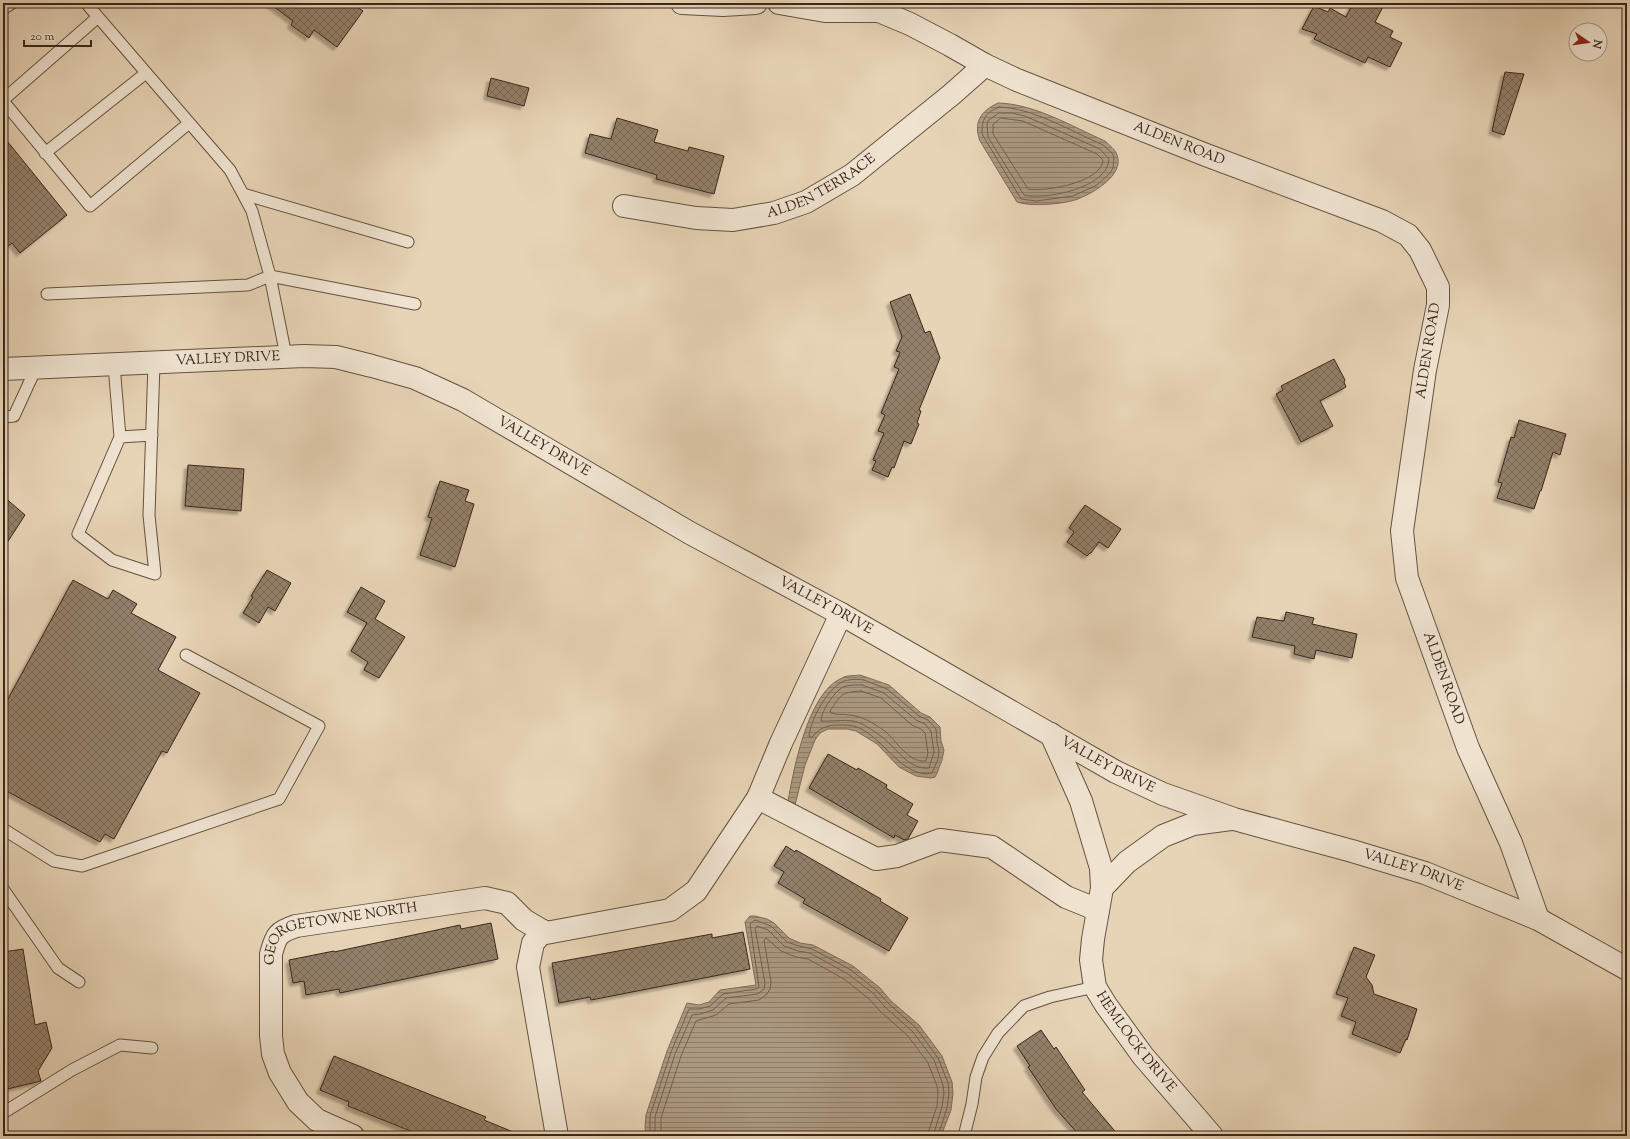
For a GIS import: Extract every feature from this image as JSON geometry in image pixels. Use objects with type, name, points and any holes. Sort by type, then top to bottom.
[{"type":"street","points":[[682,3],[723,5],[756,3]]},
{"type":"street","points":[[779,3],[825,11],[873,7]]},
{"type":"street","name":"ALDEN ROAD","points":[[873,7],[910,24],[985,65],[1017,80],[1382,221],[1408,235],[1420,250],[1438,287],[1438,305],[1424,370],[1402,531],[1407,578],[1468,748],[1511,843],[1538,920]]},
{"type":"street","name":"ALDEN TERRACE","points":[[624,206],[696,218],[733,220],[774,213],[806,202],[852,175],[951,96],[985,65]]},
{"type":"street","name":"VALLEY DRIVE","points":[[3,369],[286,356],[336,356],[414,378],[463,400],[690,533],[841,614],[1116,772],[1163,794],[1234,819],[1352,851],[1425,873],[1538,920],[1627,969]]},
{"type":"street","points":[[557,1136],[528,967],[533,942],[543,931],[546,933],[670,910],[696,891],[758,798],[781,743],[841,614]]},
{"type":"street","name":"HEMLOCK DRIVE","points":[[1051,734],[1081,801],[1101,868],[1102,888],[1091,960],[1095,987],[1106,1005],[1143,1056],[1212,1136]]},
{"type":"street","points":[[758,798],[876,859],[897,856],[940,840],[992,848],[1066,897],[1098,910]]},
{"type":"street","points":[[1102,888],[1127,862],[1163,836],[1193,824],[1234,819]]},
{"type":"street","name":"GEORGETOWNE NORTH","points":[[354,1136],[317,1120],[298,1102],[280,1073],[273,1054],[271,954],[274,943],[281,931],[296,926],[485,898],[507,903],[524,920],[543,931]]},
{"type":"lane","points":[[3,9],[12,3]]},
{"type":"lane","points":[[86,3],[230,170],[252,211],[270,276],[286,356]]},
{"type":"lane","points":[[98,17],[3,100],[90,206],[189,123]]},
{"type":"lane","points":[[46,152],[146,73]]},
{"type":"lane","points":[[243,194],[408,242]]},
{"type":"lane","points":[[46,294],[248,285],[270,276],[415,304]]},
{"type":"lane","points":[[114,365],[120,437],[78,534],[112,560],[155,574],[149,515],[154,363]]},
{"type":"lane","points":[[3,417],[14,416],[36,368]]},
{"type":"lane","points":[[120,437],[152,435]]},
{"type":"lane","points":[[3,829],[54,861],[82,866],[279,799],[320,726],[186,655]]},
{"type":"lane","points":[[3,889],[58,968],[79,982]]},
{"type":"lane","points":[[964,1136],[972,1104],[976,1077],[982,1057],[998,1033],[1024,1006],[1095,987]]},
{"type":"lane","points":[[3,1112],[72,1070],[120,1045],[152,1048]]},
{"type":"water","points":[[998,103],[1026,107],[1053,117],[1105,141],[1114,149],[1117,155],[1118,163],[1116,170],[1105,184],[1089,194],[1075,200],[1046,204],[1023,204],[1017,202],[980,141],[978,134],[977,128],[980,118],[987,110]]},
{"type":"water","points":[[860,675],[889,685],[921,713],[930,717],[940,727],[941,741],[944,750],[942,760],[935,777],[931,778],[916,776],[899,767],[877,744],[856,731],[847,729],[828,729],[820,733],[815,740],[805,765],[795,805],[788,801],[794,770],[804,732],[820,698],[830,686],[844,677]]},
{"type":"water","points":[[750,916],[767,919],[774,923],[789,938],[800,943],[813,945],[853,966],[880,988],[891,1001],[919,1025],[942,1056],[952,1082],[953,1093],[951,1110],[941,1136],[646,1136],[646,1115],[667,1051],[687,1003],[699,1005],[709,1002],[720,990],[756,985],[745,922]]},
{"type":"building","points":[[269,3],[351,3],[363,11],[337,47],[314,30],[309,38],[291,25],[293,21]]},
{"type":"building","points":[[1353,3],[1385,3],[1375,22],[1393,31],[1390,37],[1402,43],[1390,67],[1368,57],[1365,63],[1314,39],[1317,34],[1302,29],[1314,6],[1328,12],[1330,8],[1346,17]]},
{"type":"building","points":[[1505,72],[1524,74],[1504,135],[1492,131]]},
{"type":"building","points":[[491,78],[529,88],[524,106],[487,96]]},
{"type":"building","points":[[617,118],[658,130],[654,142],[688,151],[689,147],[724,156],[714,194],[656,179],[657,175],[585,153],[590,134],[611,139]]},
{"type":"building","points":[[3,136],[67,215],[20,253],[12,243],[3,250]]},
{"type":"building","points":[[910,294],[925,333],[930,331],[940,358],[919,410],[921,411],[917,423],[919,424],[911,444],[904,441],[894,468],[892,467],[888,477],[872,470],[876,461],[873,460],[884,433],[878,431],[885,415],[881,413],[899,369],[894,367],[900,352],[896,351],[902,337],[890,302]]},
{"type":"building","points":[[1334,359],[1345,380],[1344,382],[1346,387],[1320,401],[1333,426],[1301,442],[1276,394],[1283,390],[1281,386]]},
{"type":"building","points":[[1519,420],[1566,434],[1560,455],[1553,452],[1534,509],[1497,498],[1502,483],[1498,482],[1511,437],[1514,438]]},
{"type":"building","points":[[188,465],[244,469],[241,511],[185,506]]},
{"type":"building","points":[[440,481],[469,490],[465,501],[474,504],[455,567],[420,555],[432,518],[428,517]]},
{"type":"building","points":[[3,496],[25,515],[3,549]]},
{"type":"building","points":[[1085,505],[1121,529],[1108,548],[1099,542],[1087,556],[1067,542],[1074,532],[1069,528]]},
{"type":"building","points":[[267,570],[291,583],[275,611],[268,607],[259,623],[243,613],[253,597],[251,596]]},
{"type":"building","points":[[73,580],[108,599],[113,590],[137,604],[131,613],[176,637],[158,670],[200,693],[167,753],[162,751],[114,839],[105,834],[100,842],[3,789],[3,708]]},
{"type":"building","points":[[361,587],[385,601],[375,619],[405,637],[379,678],[364,670],[368,662],[351,651],[367,623],[347,612]]},
{"type":"building","points":[[1286,612],[1314,618],[1312,624],[1357,634],[1352,658],[1316,650],[1314,659],[1294,654],[1295,646],[1252,637],[1257,617],[1284,621]]},
{"type":"building","points":[[828,754],[857,770],[858,768],[887,785],[886,788],[913,804],[907,815],[918,821],[908,839],[904,840],[895,835],[894,838],[809,788]]},
{"type":"building","points":[[786,846],[795,852],[796,850],[881,899],[880,901],[908,918],[889,951],[803,903],[805,899],[778,883],[784,872],[774,866]]},
{"type":"building","points":[[491,923],[498,959],[340,993],[339,989],[306,995],[304,981],[293,983],[289,960],[460,925],[461,929]]},
{"type":"building","points":[[743,932],[750,969],[591,1000],[590,997],[559,1003],[552,963],[712,934],[712,938]]},
{"type":"building","points":[[1354,947],[1375,955],[1366,977],[1372,985],[1374,994],[1417,1009],[1407,1040],[1406,1039],[1400,1053],[1352,1034],[1356,1022],[1341,1016],[1348,998],[1336,994]]},
{"type":"building","points":[[23,949],[35,1025],[46,1022],[52,1048],[38,1071],[41,1081],[3,1090],[3,952]]},
{"type":"building","points":[[1041,1030],[1054,1049],[1056,1047],[1085,1090],[1082,1092],[1119,1136],[1080,1136],[1056,1109],[1028,1067],[1030,1066],[1017,1046]]},
{"type":"building","points":[[334,1056],[486,1117],[484,1120],[523,1136],[423,1136],[348,1106],[349,1102],[320,1090]]}]
